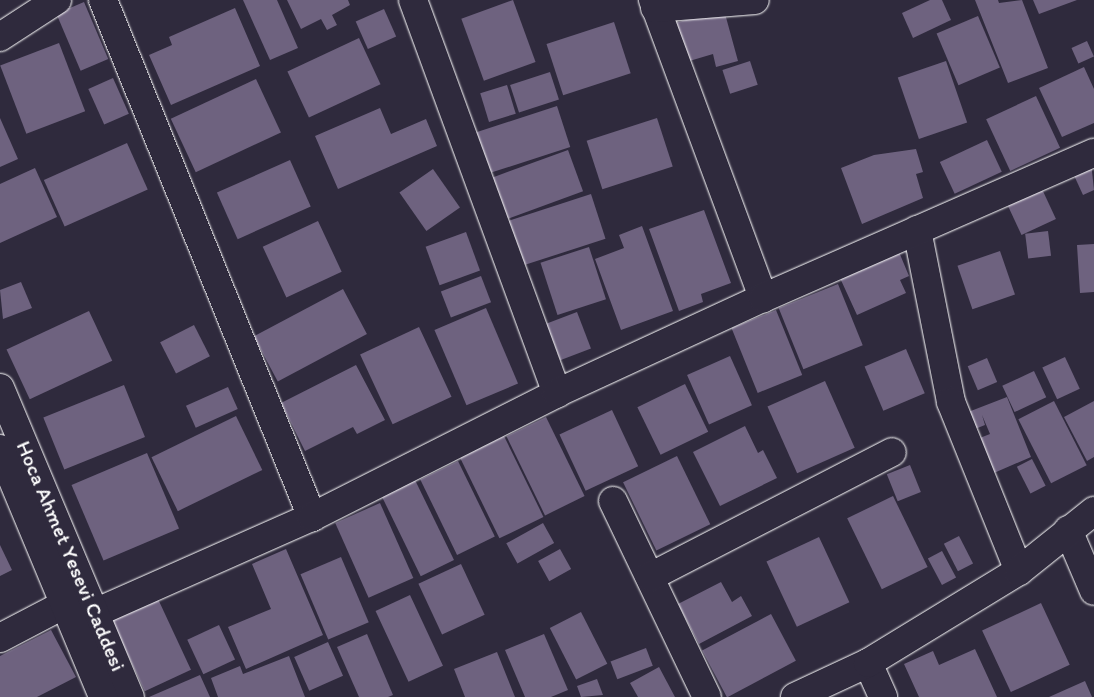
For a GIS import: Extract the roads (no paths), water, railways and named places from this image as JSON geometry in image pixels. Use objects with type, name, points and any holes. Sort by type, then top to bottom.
[{"type":"street","points":[[0,37],[58,0]]},
{"type":"street","points":[[103,0],[312,517]]},
{"type":"street","points":[[413,0],[557,393]]},
{"type":"street","points":[[755,0],[654,4],[763,298]]},
{"type":"street","points":[[0,638],[65,604],[94,613],[312,517],[557,393],[763,298],[1094,153]]},
{"type":"street","points":[[917,230],[951,402],[1019,572]]},
{"type":"street","name":"Hoca Ahmet Yesevi Caddesi","points":[[0,388],[6,421],[94,613],[130,697]]},
{"type":"street","name":"Hoca Ahmet Yesevi Caddesi","points":[[0,449],[104,697]]},
{"type":"street","points":[[650,577],[892,452]]},
{"type":"street","points":[[613,501],[707,697]]},
{"type":"street","points":[[795,697],[868,663],[1019,572],[1068,530],[1094,511]]},
{"type":"street","points":[[1068,530],[1094,591]]},
{"type":"street","points":[[868,663],[883,697]]}]
